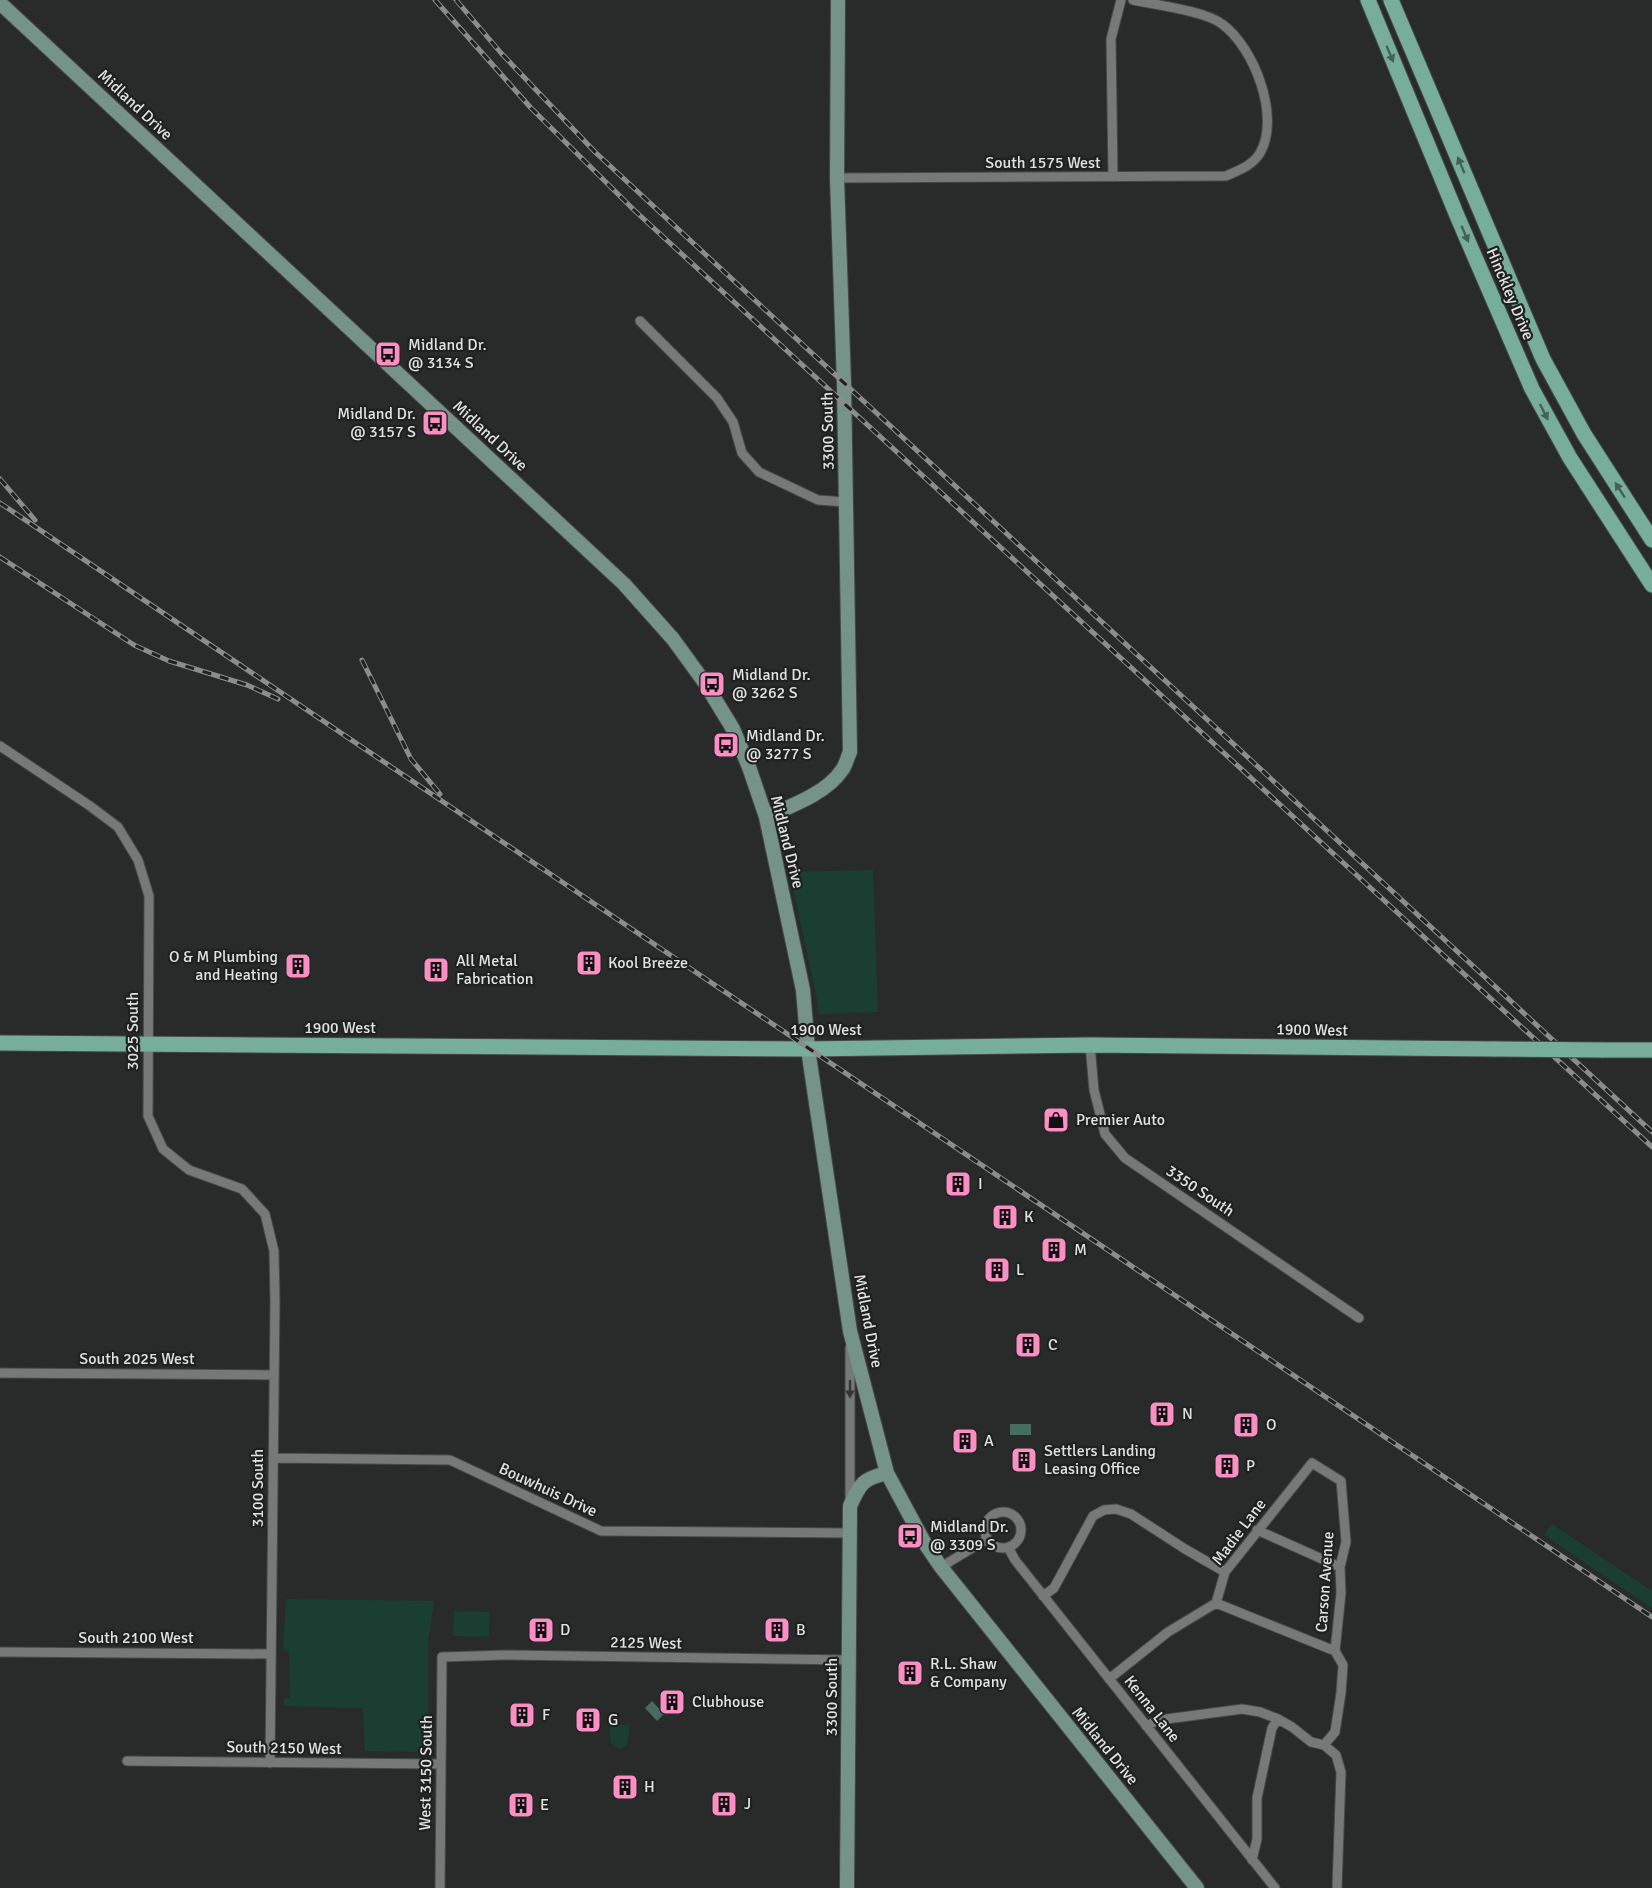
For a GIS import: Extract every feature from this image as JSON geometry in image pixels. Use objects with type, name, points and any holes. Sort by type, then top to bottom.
[{"type":"main road","name":"Hinckley Drive","points":[[1368,0],[1532,389],[1570,458],[1652,585]]},
{"type":"main road","name":"Hinckley Drive","points":[[1391,0],[1543,358],[1584,434],[1652,540]]},
{"type":"main road","name":"1900 West","points":[[0,1043],[1652,1050]]},
{"type":"street","name":"3300 South","points":[[766,817],[808,798],[830,783],[844,768],[849,752],[846,502],[837,178],[838,0]]},
{"type":"street","points":[[1113,177],[1111,39],[1121,0]]},
{"type":"street","name":"South 1575 West","points":[[837,178],[1226,176],[1247,167],[1260,153],[1266,136],[1266,107],[1261,81],[1250,57],[1237,37],[1221,22],[1199,14],[1133,0]]},
{"type":"street","name":"Midland Drive","points":[[0,3],[624,584],[673,639],[705,683],[733,729],[766,817],[803,990],[808,1048],[850,1331],[887,1473],[924,1542],[941,1567],[1197,1888]]},
{"type":"street","points":[[640,321],[717,398],[733,422],[742,453],[759,472],[818,500],[846,502]]},
{"type":"street","name":"3025 South","points":[[0,746],[118,827],[138,860],[149,896],[148,1116],[163,1149],[189,1170],[242,1189],[265,1214]]},
{"type":"street","name":"3350 South","points":[[1090,1046],[1094,1090],[1105,1134],[1125,1158],[1359,1318]]},
{"type":"street","name":"3100 South","points":[[265,1214],[274,1251],[270,1763]]},
{"type":"street","name":"3300 South","points":[[847,1888],[850,1331]]},
{"type":"street","name":"South 2025 West","points":[[0,1373],[274,1375]]},
{"type":"street","name":"Bouwhuis Drive","points":[[273,1458],[450,1460],[601,1531],[850,1533]]},
{"type":"street","name":"Madie Lane","points":[[1216,1603],[1225,1572],[1312,1463],[1341,1481]]},
{"type":"street","points":[[850,1506],[859,1486],[874,1476],[887,1473]]},
{"type":"street","name":"Carson Avenue","points":[[1323,1745],[1335,1732],[1343,1665],[1335,1651],[1341,1593],[1340,1567],[1346,1542],[1341,1481]]},
{"type":"street","points":[[1043,1596],[1054,1588],[1093,1516],[1104,1510],[1116,1509],[1131,1514],[1225,1572]]},
{"type":"street","points":[[997,1512],[1010,1512],[1019,1520],[1021,1532],[1017,1541],[1008,1547],[997,1547],[987,1539],[985,1527],[991,1516],[997,1512]]},
{"type":"street","points":[[1257,1530],[1340,1567]]},
{"type":"street","points":[[941,1567],[987,1539]]},
{"type":"street","name":"Kenna Lane","points":[[1008,1547],[1015,1560],[1272,1887]]},
{"type":"street","points":[[1110,1680],[1168,1632],[1216,1603],[1335,1651]]},
{"type":"street","name":"South 2100 West","points":[[0,1652],[271,1654]]},
{"type":"street","name":"2125 West","points":[[442,1657],[516,1655],[849,1659]]},
{"type":"street","name":"West 3150 South","points":[[440,1888],[442,1657]]},
{"type":"street","points":[[1146,1726],[1159,1720],[1242,1709],[1260,1712],[1278,1719],[1292,1726],[1311,1742],[1323,1745],[1336,1755],[1341,1772],[1336,1888]]},
{"type":"street","points":[[1252,1860],[1257,1839],[1257,1798],[1272,1728],[1278,1719]]},
{"type":"street","name":"South 2150 West","points":[[127,1761],[440,1764]]},
{"type":"shaded area","points":[[873,870],[878,1012],[819,1014],[790,872]]},
{"type":"shaded area","points":[[1010,1424],[1031,1424],[1031,1435],[1010,1435]]},
{"type":"shaded area","points":[[1552,1524],[1652,1591],[1652,1608],[1544,1535]]},
{"type":"shaded area","points":[[286,1599],[434,1601],[428,1642],[428,1752],[365,1751],[363,1708],[284,1706],[284,1699],[290,1698],[289,1651],[283,1650]]},
{"type":"shaded area","points":[[454,1611],[490,1612],[489,1637],[453,1636]]},
{"type":"shaded area","points":[[652,1701],[664,1714],[657,1721],[645,1708]]},
{"type":"shaded area","points":[[609,1724],[629,1725],[628,1740],[624,1747],[617,1747],[611,1743]]},
{"type":"railway","points":[[435,0],[531,108],[634,210],[1652,1147]]},
{"type":"railway","points":[[456,0],[501,53],[595,152],[1652,1132]]},
{"type":"railway","points":[[0,479],[35,520]]},
{"type":"railway","points":[[0,503],[1652,1617]]},
{"type":"railway","points":[[0,557],[134,645],[169,661],[247,685],[278,699]]},
{"type":"railway","points":[[362,660],[411,759],[440,794]]},
{"type":"place","name":"Midland Dr. @ 3134 S","points":[[388,354]]},
{"type":"place","name":"Midland Dr. @ 3157 S","points":[[435,423]]},
{"type":"place","name":"Midland Dr. @ 3262 S","points":[[712,684]]},
{"type":"place","name":"Midland Dr. @ 3277 S","points":[[726,745]]},
{"type":"place","name":"Kool Breeze","points":[[589,963]]},
{"type":"place","name":"O & M Plumbing and Heating","points":[[298,966]]},
{"type":"place","name":"All Metal Fabrication","points":[[436,970]]},
{"type":"place","name":"Premier Auto","points":[[1056,1120]]},
{"type":"place","name":"I","points":[[958,1184]]},
{"type":"place","name":"K","points":[[1005,1217]]},
{"type":"place","name":"M","points":[[1054,1250]]},
{"type":"place","name":"L","points":[[997,1270]]},
{"type":"place","name":"C","points":[[1028,1345]]},
{"type":"place","name":"N","points":[[1162,1414]]},
{"type":"place","name":"O","points":[[1246,1425]]},
{"type":"place","name":"A","points":[[965,1441]]},
{"type":"place","name":"Settlers Landing Leasing Office","points":[[1024,1460]]},
{"type":"place","name":"P","points":[[1227,1466]]},
{"type":"place","name":"Midland Dr. @ 3309 S","points":[[910,1536]]},
{"type":"place","name":"D","points":[[541,1630]]},
{"type":"place","name":"B","points":[[777,1630]]},
{"type":"place","name":"R.L. Shaw & Company","points":[[910,1673]]},
{"type":"place","name":"Clubhouse","points":[[672,1702]]},
{"type":"place","name":"F","points":[[522,1715]]},
{"type":"place","name":"G","points":[[588,1720]]},
{"type":"place","name":"H","points":[[625,1787]]},
{"type":"place","name":"J","points":[[724,1804]]},
{"type":"place","name":"E","points":[[521,1805]]}]
